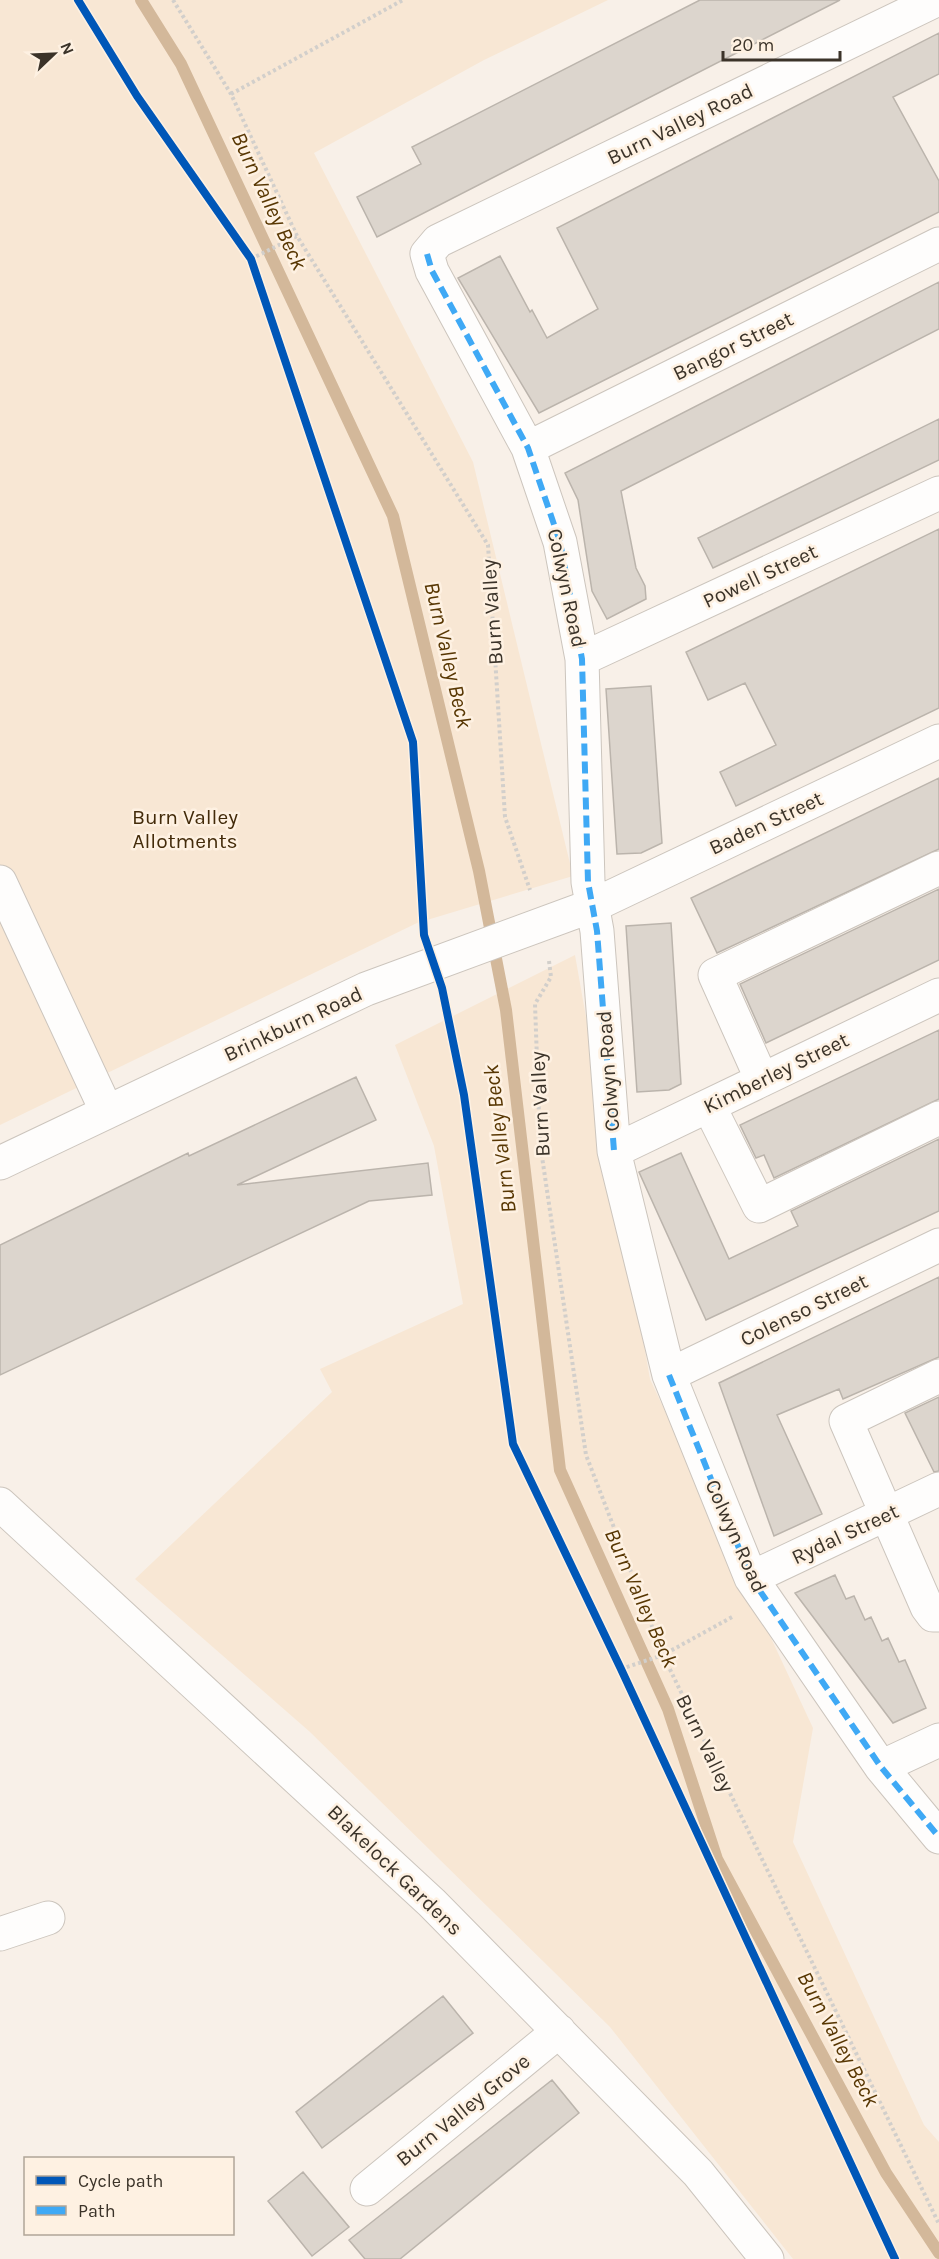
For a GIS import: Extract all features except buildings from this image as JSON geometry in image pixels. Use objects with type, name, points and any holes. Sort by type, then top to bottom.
[{"type":"street","name":"Burn Valley Road","points":[[427,254],[438,241],[936,0]]},
{"type":"street","name":"Bangor Street","points":[[528,448],[939,244]]},
{"type":"street","name":"Colwyn Road","points":[[427,254],[432,271],[528,448],[560,542],[582,659],[588,882],[594,905],[614,1151],[669,1375],[757,1589],[881,1767],[939,1837]]},
{"type":"street","name":"Powell Street","points":[[582,659],[939,492]]},
{"type":"street","name":"Baden Street","points":[[594,905],[939,741]]},
{"type":"street","points":[[762,1080],[714,975],[939,868]]},
{"type":"street","points":[[0,882],[107,1112]]},
{"type":"street","name":"Brinkburn Road","points":[[0,1163],[366,989],[594,905]]},
{"type":"street","name":"Kimberley Street","points":[[614,1151],[939,995]]},
{"type":"street","points":[[709,1106],[759,1206],[939,1118]]},
{"type":"street","name":"Colenso Street","points":[[669,1375],[939,1245]]},
{"type":"street","points":[[939,1376],[846,1421],[927,1606],[933,1615],[939,1614]]},
{"type":"street","name":"Rydal Street","points":[[757,1589],[888,1513],[939,1489]]},
{"type":"street","name":"Blakelock Gardens","points":[[0,1504],[423,1895],[698,2173],[767,2259]]},
{"type":"street","points":[[881,1767],[939,1740]]},
{"type":"street","points":[[0,1934],[48,1918]]},
{"type":"street","name":"Burn Valley Grove","points":[[367,2189],[559,2031]]},
{"type":"path","points":[[231,94],[404,0]]},
{"type":"path","points":[[251,259],[297,236]]},
{"type":"path","points":[[621,1669],[663,1655],[757,1589]]},
{"type":"green space","name":"Burn Valley Allotments","points":[[0,0],[608,0],[484,60],[314,153],[473,462],[573,876],[417,923],[0,1125]]},
{"type":"green space","points":[[575,955],[650,1379],[813,1728],[793,1842],[924,2125],[939,2142],[939,2259],[793,2259],[610,2027],[310,1732],[135,1579],[332,1392],[320,1369],[463,1304],[434,1146],[395,1045]]},
{"type":"waterway","name":"Burn Valley Beck","points":[[141,0],[181,64],[393,516],[479,871],[506,1010],[560,1470],[668,1709],[717,1859],[886,2173],[939,2253]]},
{"type":"marked path","points":[[427,254],[432,271],[528,448],[560,542],[582,659],[588,882],[597,931],[614,1151]]},
{"type":"marked path","points":[[669,1375],[751,1578],[881,1767],[939,1837]]},
{"type":"cycle path","points":[[78,0],[137,96],[251,259],[413,742],[424,935],[442,988],[464,1095],[513,1444],[621,1669],[895,2259]]}]
